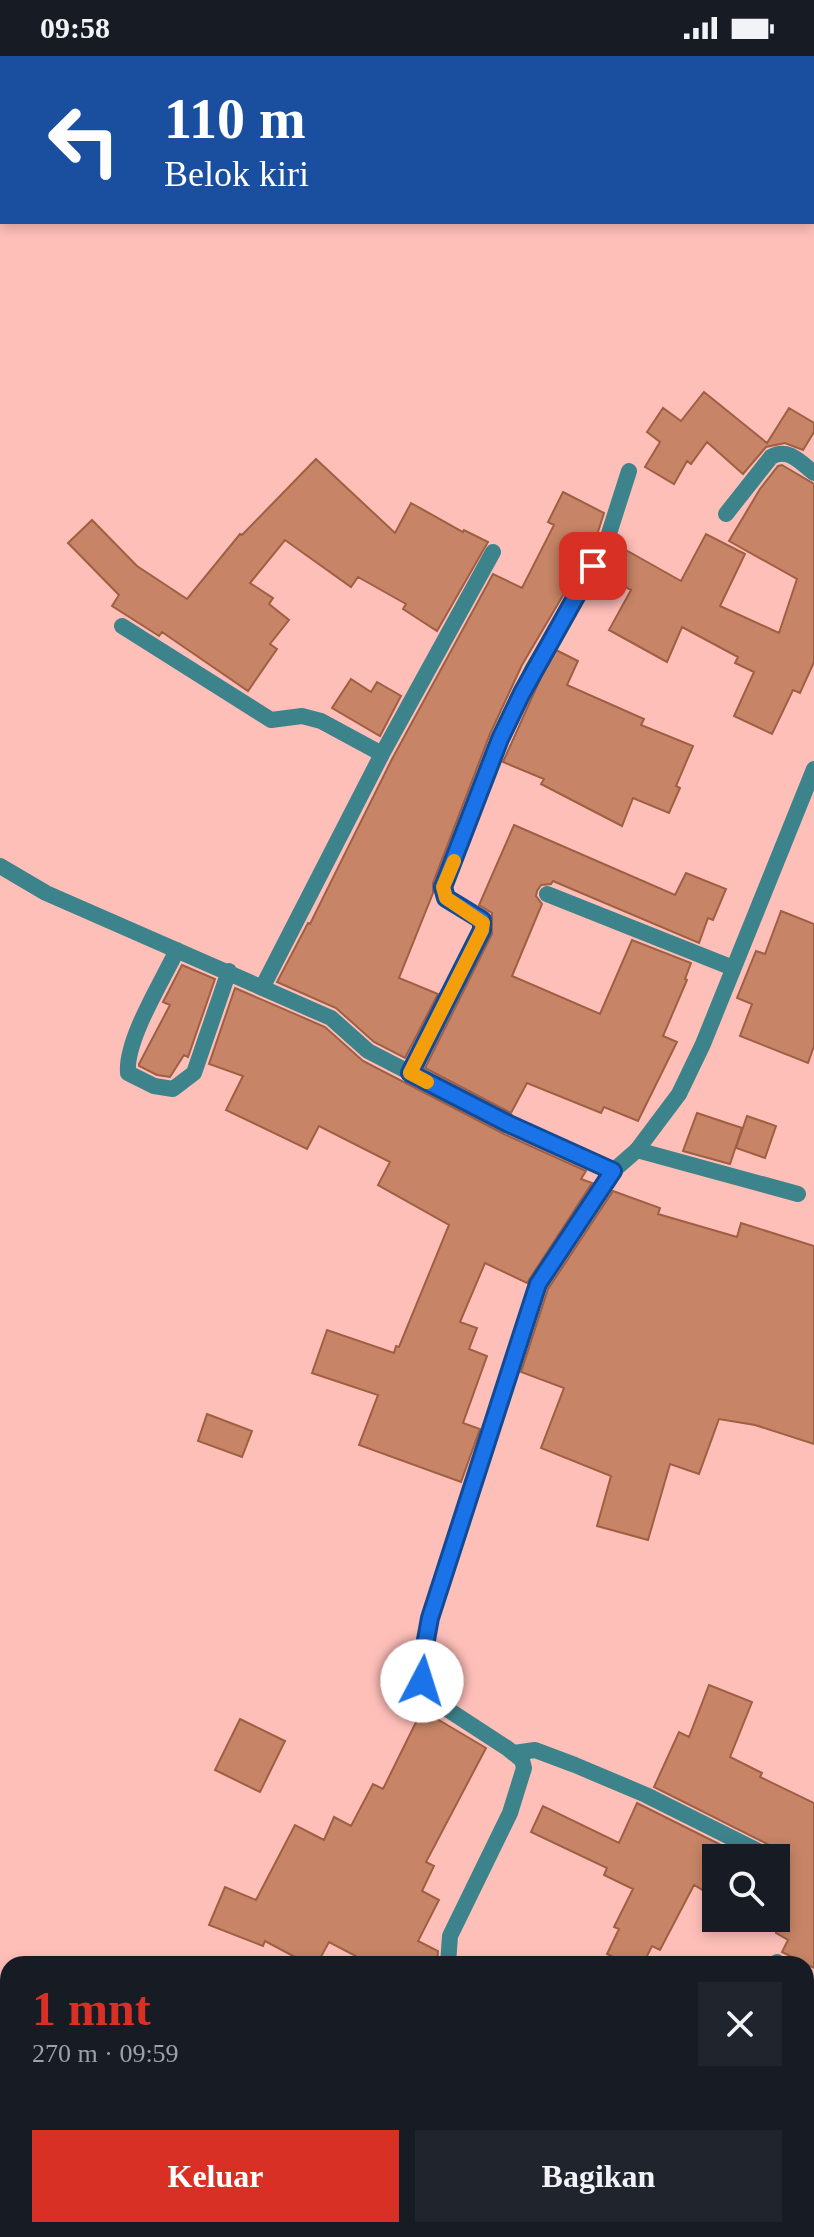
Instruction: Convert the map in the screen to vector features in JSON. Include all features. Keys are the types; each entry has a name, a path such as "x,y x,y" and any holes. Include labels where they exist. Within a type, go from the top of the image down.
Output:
{"street":[{"path":"726,514 771,457 780,452 787,453 814,473"},
{"path":"410,1073 482,930 482,920 446,898 443,887 500,739 532,670 605,546 629,471"},
{"path":"262,988 382,754 493,552"},
{"path":"122,626 271,720 302,716 321,721 382,754"},
{"path":"449,1956 450,1936 510,1813 523,1776 522,1760 514,1753 430,1698 422,1681 421,1667 430,1618 538,1284 613,1171 637,1150 679,1094 703,1044 814,769"},
{"path":"0,866 46,893 331,1018 368,1051 509,1124 613,1171"},
{"path":"547,894 733,968"},
{"path":"177,950 132,1046 128,1064 128,1073 154,1086 173,1089 194,1073 229,971"},
{"path":"637,1150 798,1194"},
{"path":"514,1753 535,1750 575,1765 646,1795 744,1844"}],"building":[{"path":"704,392 767,443 789,408 814,423 814,432 803,450 785,443 766,447 743,474 707,442 691,464 687,461 674,484 645,467 660,442 647,432 663,408 681,421"},
{"path":"316,459 395,533 411,503 488,542 437,631 403,609 406,604 358,577 351,587 285,540 250,583 273,598 269,604 289,620 270,644 277,649 248,691 162,632 159,636 112,606 119,595 68,543 92,520 137,566 187,599 240,534"},
{"path":"782,465 814,484 814,662 800,693 793,690 772,734 734,716 754,672 735,663 738,657 682,627 667,662 609,630 631,590 601,574 617,545 681,581 706,534 745,554 720,606 779,633 797,579 729,541 760,489"},
{"path":"563,492 604,513 595,541 522,665 490,734 433,883 433,893 399,978 438,994 405,1058 374,1042 336,1008 277,982 310,924 392,759 493,574 522,588 554,525 548,522"},
{"path":"556,650 578,661 567,685 644,719 641,725 693,746 676,786 680,788 669,813 633,798 622,826 541,784 544,779 503,762"},
{"path":"351,679 371,692 377,682 401,696 380,736 332,708"},
{"path":"514,825 675,895 686,873 726,889 713,920 708,918 699,943 553,881 541,885 537,891 536,896 542,904 512,976 600,1014 632,940 691,963 663,1036 677,1042 638,1121 604,1107 601,1113 527,1083 511,1113 425,1068 492,934 492,913 479,905"},
{"path":"781,911 814,924 814,1046 808,1063 740,1036 752,1004 737,998 756,951 765,954"},
{"path":"182,965 215,979 188,1057 184,1055 170,1077 157,1075 139,1064 170,1005 163,1002"},
{"path":"235,988 325,1027 363,1061 504,1134 586,1171 581,1179 592,1183 527,1283 485,1263 460,1322 477,1328 469,1349 487,1356 463,1423 480,1429 461,1482 359,1445 378,1395 312,1373 327,1330 394,1353 449,1225 378,1185 390,1162 319,1126 307,1149 226,1110 243,1076 209,1064"},
{"path":"697,1113 742,1128 730,1164 683,1151"},
{"path":"747,1116 776,1126 765,1158 736,1148"},
{"path":"613,1191 660,1208 658,1214 737,1237 741,1223 814,1246 814,1444 755,1425 719,1419 699,1474 670,1464 648,1540 597,1526 611,1476 541,1448 564,1388 521,1372 548,1289"},
{"path":"207,1414 252,1431 242,1457 198,1441"},
{"path":"709,1685 752,1702 730,1757 762,1773 760,1777 814,1803 814,1956 790,1956 782,1952 788,1940 776,1933 790,1932 790,1844 767,1844 654,1787 679,1732 689,1737"},
{"path":"422,1710 486,1748 426,1862 434,1866 422,1891 439,1900 418,1941 438,1951 438,1956 356,1956 329,1942 321,1956 293,1956 265,1941 263,1946 209,1925 225,1887 256,1900 295,1825 324,1840 334,1817 351,1826 373,1784 383,1789"},
{"path":"240,1719 285,1741 260,1792 215,1770"},
{"path":"637,1803 719,1844 702,1844 702,1890 694,1885 660,1950 652,1946 647,1956 607,1954 619,1929 614,1927 633,1889 604,1875 607,1868 531,1832 543,1806 619,1843"}],"slow traffic":[{"path":"427,1082 410,1073 483,923 446,898 443,887 454,861"}],"route":[{"path":"422,1681 421,1667 430,1618 538,1284 613,1171 509,1124 410,1073 482,930 482,920 446,898 443,887 500,739 532,670 593,566"}]}
